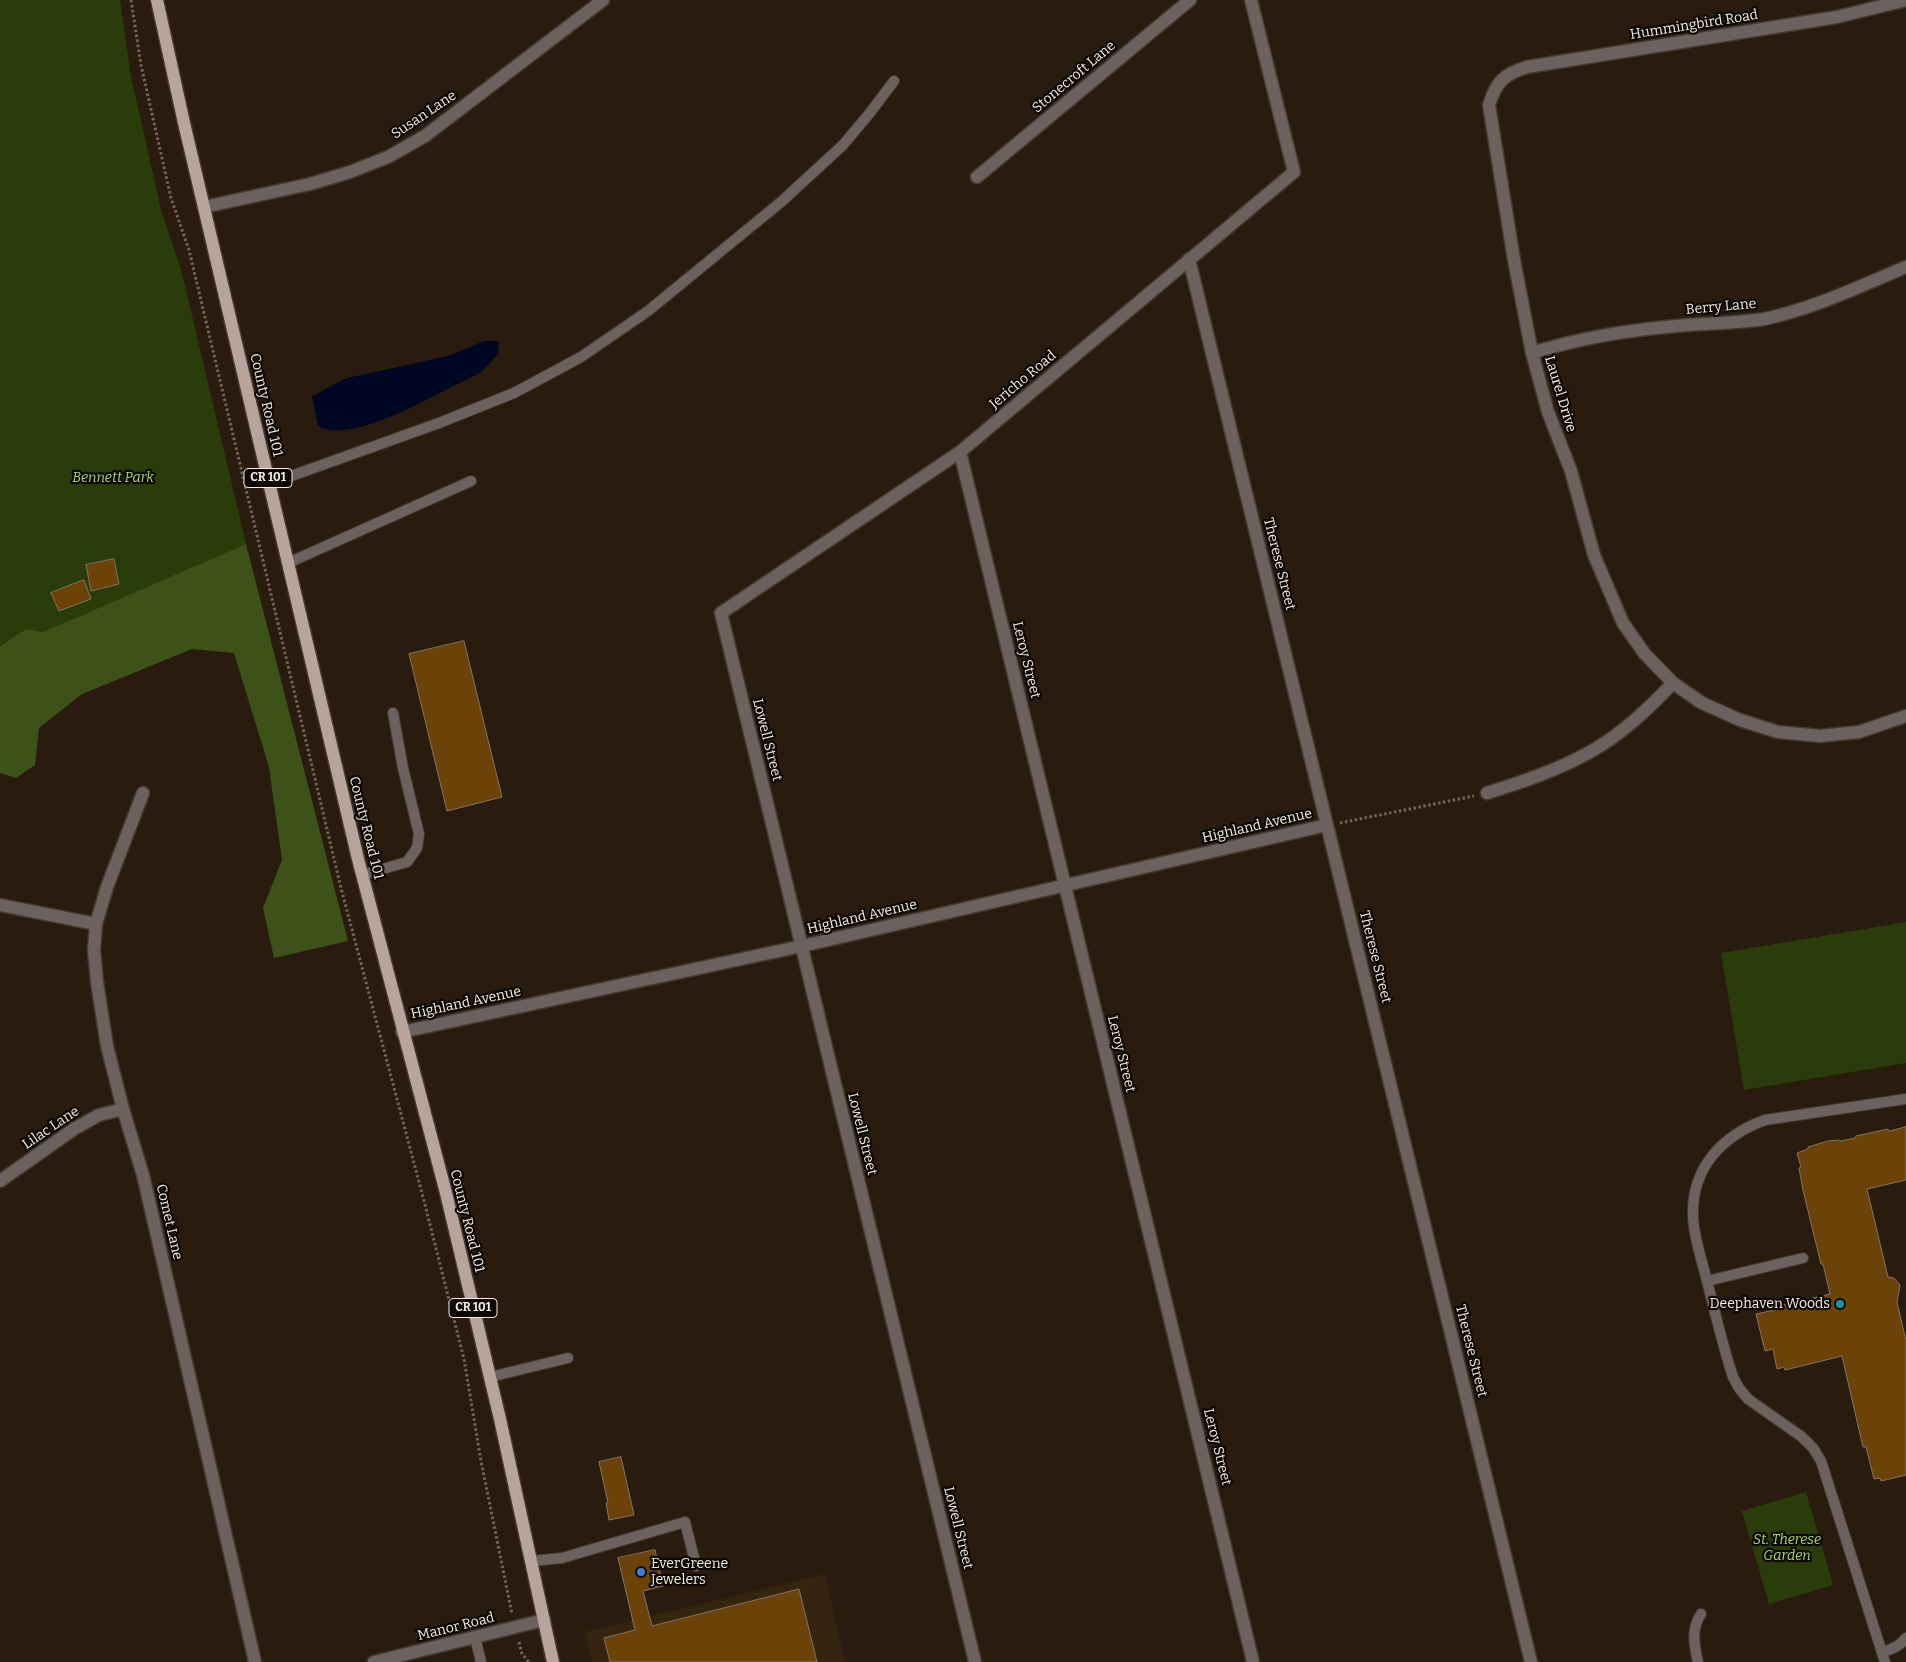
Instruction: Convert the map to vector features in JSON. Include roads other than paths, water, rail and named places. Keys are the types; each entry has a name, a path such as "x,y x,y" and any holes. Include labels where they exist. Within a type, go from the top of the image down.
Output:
{"main road":[{"name":"County Road 101","path":"157,0 362,875 446,1193 490,1377 553,1662"}],"street":[{"name":"Susan Lane","path":"204,206 310,184 350,172 388,157 425,136 603,0"},
{"name":"Stonecroft Lane","path":"977,176 1190,0"},
{"name":"Jericho Road","path":"721,613 960,452 1294,172 1251,0"},
{"name":"Hummingbird Road","path":"1494,90 1502,79 1512,72 1526,67 1837,17 1906,0"},
{"name":"Laurel Drive","path":"1494,90 1489,105 1514,260 1532,353 1548,412 1570,470 1594,554 1623,622 1644,653 1673,683"},
{"name":"Therese Street","path":"1189,259 1531,1662"},
{"name":"Berry Lane","path":"1532,353 1558,345 1623,332 1689,325 1729,324 1798,311 1906,267"},
{"name":"Leroy Street","path":"960,452 1253,1662"},
{"name":"Lowell Street","path":"721,613 975,1662"},
{"path":"1487,793 1518,784 1591,752 1624,729 1653,704 1673,683 1702,703 1740,720 1778,732 1820,736 1859,732 1906,716"},
{"name":"Comet Lane","path":"143,792 107,887 96,924 94,950 97,982 107,1046 145,1184 255,1662"},
{"name":"Highland Avenue","path":"402,1032 802,946 1327,825"},
{"path":"0,905 96,924"},
{"name":"Lilac Lane","path":"0,1181 74,1129 99,1115 123,1109"},
{"name":"Manor Road","path":"374,1662 544,1620"}],"lane":[{"path":"269,484 439,423 514,393 582,357 648,311 781,202 843,145 894,81"},
{"path":"288,563 471,481"},
{"path":"362,875 407,862 417,848 419,834 392,713"},
{"path":"1906,1099 1765,1120 1740,1131 1719,1147 1710,1158 1698,1180 1693,1203 1695,1235 1733,1377 1739,1388 1760,1409 1802,1437 1813,1448 1821,1462 1884,1657 1906,1638"},
{"path":"1707,1281 1803,1258"},
{"path":"490,1377 568,1358"},
{"path":"532,1562 562,1558 685,1522 696,1566"},
{"path":"1698,1662 1693,1632 1695,1622 1701,1614"},
{"path":"475,1638 481,1662"}],"water":[{"path":"484,341 499,341 498,354 482,371 423,402 366,426 348,430 331,430 318,426 312,396 347,378 448,356"}],"place":[{"name":"Deephaven Woods","path":"1840,1304"},
{"name":"EverGreene Jewelers","path":"641,1572"}],"park label":[{"name":"Bennett Park","path":"113,478"},
{"name":"St. Therese Garden","path":"1787,1548"}]}
